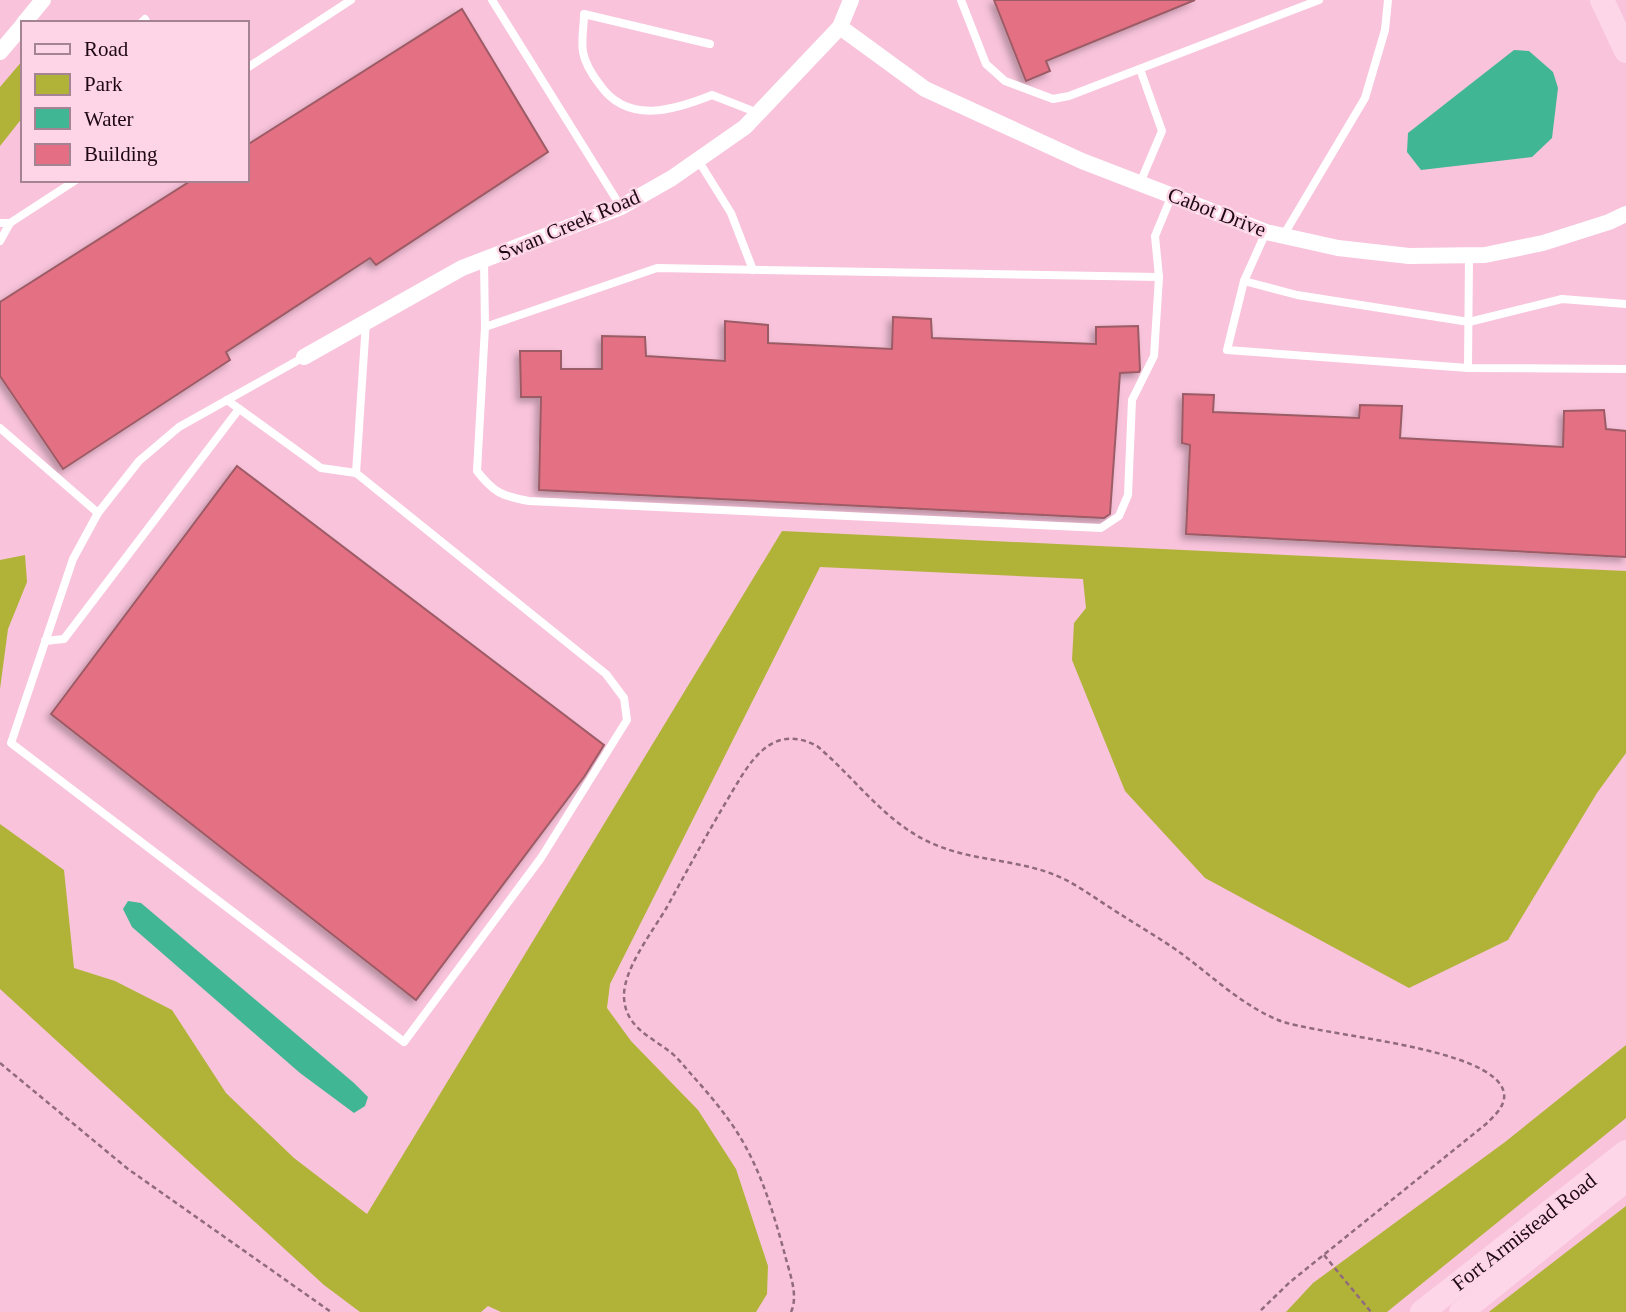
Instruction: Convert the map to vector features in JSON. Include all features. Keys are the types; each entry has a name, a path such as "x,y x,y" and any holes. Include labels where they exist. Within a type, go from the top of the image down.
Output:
{"main road":[{"path":"1602,0 1626,51"},
{"name":"Fort Armistead Road","path":"1422,1312 1626,1152"},
{"name":"Fort Armistead Road","path":"1461,1312 1626,1180"}],"street":[{"path":"26,21 43,0"},
{"path":"840,27 851,0"},
{"name":"Swan Creek Road","path":"304,357 462,268 621,207 698,160 745,127 840,27"},
{"name":"Cabot Drive","path":"840,27 925,89 1082,161 1266,232 1338,248 1409,256 1485,255 1543,243 1626,214"},
{"path":"0,52 21,28"}],"lane":[{"path":"248,67 351,0"},
{"path":"492,0 621,207"},
{"path":"961,0 986,64 1005,81 1052,99 1069,96 1319,0"},
{"path":"1283,236 1365,99 1385,30 1388,0"},
{"path":"710,44 584,14 583,52 593,76 606,94 623,106 650,111 679,108 712,95 758,113"},
{"path":"1140,69 1162,131 1140,183"},
{"path":"698,160 731,213 753,270"},
{"path":"0,241 10,223 73,182"},
{"path":"484,260 485,327 477,471 489,486 503,497 529,501 1101,528 1119,516 1128,495 1132,400 1154,356 1159,276 1155,236 1172,195"},
{"path":"0,223 10,223"},
{"path":"1266,232 1244,281 1227,350 1468,368 1626,369"},
{"path":"1468,368 1469,255"},
{"path":"485,327 657,268 1159,276"},
{"path":"1244,281 1297,295 1469,322 1562,299 1626,304"},
{"path":"356,473 366,321"},
{"path":"227,400 321,468 356,473 606,674 624,698 627,720 541,858 404,1042 11,743 73,559 98,513 139,461 179,427 227,400 304,357"},
{"path":"45,641 64,639 239,408"},
{"path":"0,428 98,513"}],"path":[{"path":"791,1312 794,1305 792,1283 775,1216 749,1153 739,1135 693,1076 672,1053 642,1033 632,1022 624,995 627,978 639,954 705,835 743,774 774,741 789,737 803,738 817,746 891,818 927,841 972,856 1022,864 1065,880 1179,952 1240,999 1280,1021 1413,1046 1486,1073 1497,1081 1504,1092 1503,1103 1486,1124 1324,1255 1259,1312"},
{"path":"0,1063 128,1169 331,1312"},
{"path":"1324,1255 1371,1312"}],"green space":[{"path":"21,62 21,120 0,146 0,87"},
{"path":"782,531 1626,571 1626,753 1597,793 1508,940 1409,988 1205,878 1125,791 1072,660 1074,623 1086,608 1083,579 820,567 610,984 607,1008 631,1041 698,1110 736,1169 768,1266 767,1294 756,1312 501,1312 488,1306 481,1312 360,1312 324,1285 0,989 0,824 64,870 74,968 115,981 172,1010 226,1093 294,1158 367,1214"},
{"path":"25,555 27,582 8,629 0,689 0,560"},
{"path":"1626,1045 1626,1118 1387,1312 1286,1312 1313,1283 1505,1142"},
{"path":"1626,1206 1626,1312 1489,1312 1490,1311"}],"water":[{"path":"1514,50 1529,51 1553,72 1558,88 1552,138 1532,157 1421,170 1407,152 1408,133"},
{"path":"128,901 141,903 354,1083 368,1097 365,1106 354,1113 300,1073 132,927 123,909"}],"building":[{"path":"994,0 1195,0 1046,61 1050,71 1026,81"},
{"path":"462,9 548,152 376,265 370,258 226,352 230,360 63,469 0,376 0,302 189,182 248,182 248,144"},
{"path":"893,317 931,319 932,338 1096,344 1096,327 1138,326 1140,370 1120,373 1110,514 1104,518 539,490 541,397 521,397 520,351 561,351 561,369 602,369 602,336 645,337 646,356 725,361 725,321 768,325 768,343 892,349"},
{"path":"1183,394 1214,395 1213,412 1359,418 1360,405 1402,406 1400,438 1563,447 1564,411 1604,410 1606,429 1626,431 1626,557 1186,534 1190,445 1182,443"},
{"path":"237,466 604,745 584,777 416,1000 51,714"}]}
